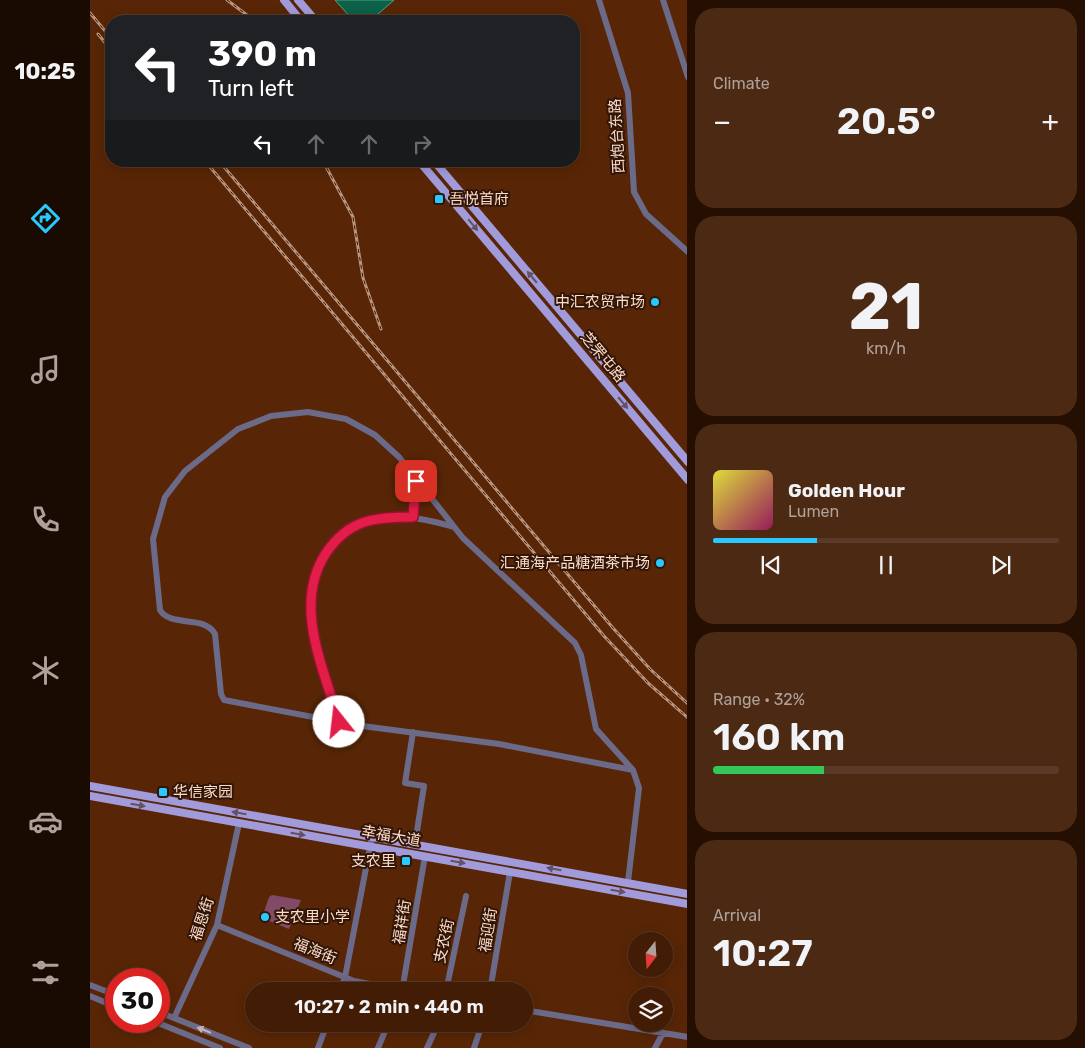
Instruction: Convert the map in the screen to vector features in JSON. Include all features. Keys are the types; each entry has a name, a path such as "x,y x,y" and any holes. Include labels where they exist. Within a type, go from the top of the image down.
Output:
{"main road":[{"path":"284,0 297,15"},
{"path":"298,0 311,15"},
{"name":"芝罘屯路","path":"424,167 687,479"},
{"name":"芝罘屯路","path":"439,167 687,461"},
{"name":"幸福大道","path":"90,786 687,894"},
{"name":"幸福大道","path":"90,796 687,904"}],"street":[{"name":"西炮台东路","path":"599,0 628,93 634,192 646,214 687,251"},
{"path":"663,0 687,77"},
{"path":"628,882 639,788 633,770 596,729 581,655 575,643 454,527 416,481 400,457 380,439 346,419 327,414 289,413 271,416 238,429 199,458 176,482 166,497 157,520 153,539 160,610 166,617 200,623 212,629 215,634 224,700 339,722 498,744 633,770"},
{"path":"413,517 416,481"},
{"path":"339,722 311,619 310,595 316,571 332,546 345,532 360,522 413,517 454,527"},
{"path":"413,732 405,783 424,786 415,844"},
{"name":"福恩街","path":"174,1018 217,925 238,823"},
{"path":"344,982 372,837"},
{"name":"福祥街","path":"405,982 425,856"},
{"name":"福迎街","path":"492,982 510,872"},
{"name":"支农街","path":"448,982 466,896"},
{"name":"福海街","path":"217,925 359,982"},
{"path":"90,985 105,991"},
{"path":"90,996 105,1002"},
{"path":"533,1011 687,1037"},
{"path":"170,1016 249,1048"},
{"path":"170,1028 220,1048"},
{"path":"318,1048 325,1032"},
{"path":"378,1048 385,1032"},
{"path":"427,1048 434,1032"},
{"path":"474,1048 479,1032"},
{"path":"655,1048 663,1033"}],"shaded area":[{"path":"272,895 301,900 289,929 262,918 269,897"}],"building":[{"path":"335,0 394,0 377,15 348,15"}],"railway":[{"path":"227,0 247,15"},
{"path":"90,13 105,31"},
{"path":"98,34 105,43"},
{"path":"210,167 604,636 648,683 687,717"},
{"path":"224,167 613,628 650,669 687,703"},
{"path":"326,167 353,217 363,278 381,329"}],"place":[{"name":"吾悦首府","path":"439,199"},
{"name":"中汇农贸市场","path":"655,302"},
{"name":"汇通海产品糖酒茶市场","path":"660,563"},
{"name":"华信家园","path":"163,792"},
{"name":"支农里","path":"406,861"},
{"name":"支农里小学","path":"265,917"}],"route":[{"path":"339,722 311,619 310,595 316,571 332,546 345,532 360,522 413,517 416,481"}]}
